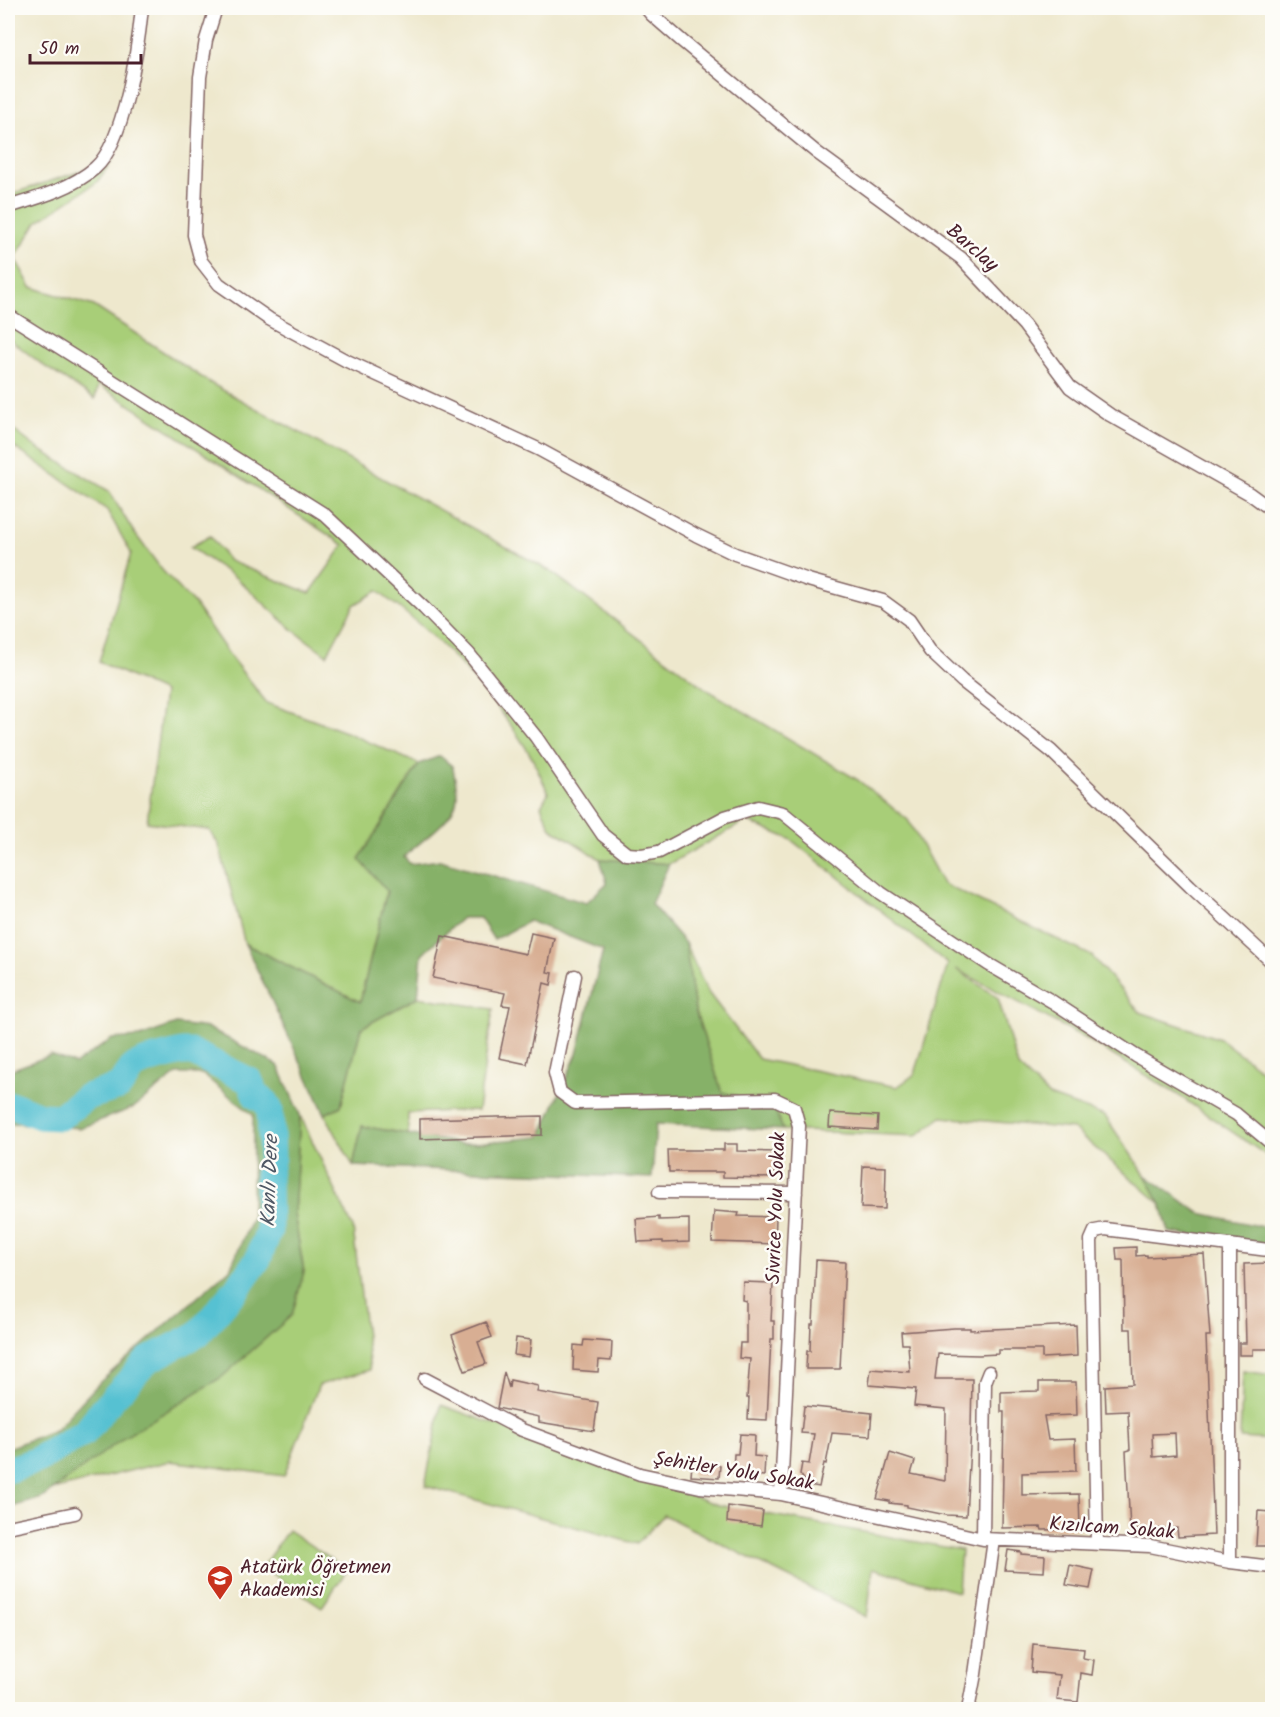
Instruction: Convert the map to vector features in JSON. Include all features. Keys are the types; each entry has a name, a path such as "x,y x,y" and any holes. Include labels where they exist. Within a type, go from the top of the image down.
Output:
{"street":[{"path":"8,207 54,192 79,179 96,168 111,147 135,65 142,8"},
{"path":"216,8 206,40 200,76 194,235 201,261 219,284 269,320 345,360 538,449 725,549 808,580 883,601 909,620 930,651 962,681 1051,752 1272,962"},
{"name":"Barclay","path":"646,8 682,41 816,152 961,258 1024,326 1070,387 1110,415 1250,494 1272,510"},
{"path":"8,315 324,514 424,608 469,654 536,737 603,835 627,854 642,855 659,852 725,817 758,807 783,813 881,893 988,964 1053,1002 1136,1056 1236,1114 1272,1144"},
{"name":"Sivrice Yolu Sokak","path":"575,976 555,1073 560,1092 575,1103 775,1099 794,1108 799,1126 781,1494"},
{"path":"659,1192 796,1193"},
{"path":"1097,1543 1091,1240 1095,1231 1105,1229 1230,1245 1268,1250 1272,1254"},
{"path":"1230,1245 1230,1562"},
{"path":"968,1710 975,1674 989,1540 985,1382 989,1372"},
{"name":"Şehitler Yolu Sokak","path":"424,1379 522,1431 640,1474 700,1487 781,1494 989,1540"},
{"path":"8,1527 75,1513"},
{"name":"Kızılcam Sokak","path":"989,1540 1150,1546 1230,1562 1272,1567"}],"green space":[{"path":"112,161 97,182 37,222 15,258 31,287 94,306 212,384 550,571 706,689 858,780 908,820 943,884 1092,956 1140,1012 1220,1039 1272,1078 1272,1159 1175,1093 1085,1038 956,969 998,998 1018,1067 1049,1096 1105,1116 1145,1175 1161,1204 1073,1129 942,1117 916,1136 783,1130 773,1107 722,1093 695,1010 685,943 707,991 759,1059 897,1087 915,1074 948,964 790,839 746,821 669,864 600,859 551,828 541,806 548,793 531,756 513,728 479,684 399,607 377,591 354,605 327,655 293,630 236,578 190,547 210,536 229,561 310,593 344,545 98,384 95,399 44,366 8,338 8,195"},
{"path":"8,426 37,448 109,491 133,531 162,570 195,605 232,659 267,703 348,733 419,764 380,826 387,890 360,1002 245,944 219,845 209,830 147,822 164,692 99,662 131,553 107,510 8,443"},
{"path":"440,756 453,767 457,792 456,804 445,821 404,857 410,864 440,860 586,903 607,883 600,859 669,864 651,904 685,943 695,1010 722,1092 774,1107 783,1130 656,1124 652,1178 353,1166 362,1126 463,1144 540,1137 577,1054 603,950 529,921 494,940 480,918 462,918 422,954 418,997 361,1028 341,1106 325,1114 245,944 360,1002 387,891 359,859 419,764"},
{"path":"418,997 493,1009 478,1110 408,1113 408,1134 362,1126 353,1166 325,1114 341,1106 361,1028"},
{"path":"176,1024 208,1028 278,1065 300,1115 294,1214 304,1272 292,1315 222,1377 126,1436 42,1498 8,1508 8,1448 55,1430 101,1381 230,1269 252,1218 253,1115 202,1074 177,1074 133,1108 80,1128 8,1124 8,1071 51,1055 75,1064 112,1039 140,1037"},
{"path":"300,1115 353,1228 370,1370 319,1385 284,1476 170,1461 52,1490 126,1436 304,1272 294,1214"},
{"path":"1145,1175 1200,1213 1272,1229 1272,1248 1169,1232 1161,1204"},
{"path":"1243,1371 1272,1375 1272,1440 1240,1438"},
{"path":"441,1405 718,1505 961,1550 958,1592 873,1568 867,1617 664,1515 637,1544 425,1486"},
{"path":"288,1530 347,1570 322,1607 262,1567"}],"building":[{"path":"531,933 554,938 547,972 553,973 551,985 544,983 527,1064 499,1058 510,1006 502,1005 505,993 433,978 442,936 526,954"},
{"path":"830,1113 878,1116 877,1130 829,1127"},
{"path":"542,1116 542,1135 420,1139 420,1119"},
{"path":"724,1144 737,1144 737,1151 776,1152 775,1178 723,1177 723,1172 669,1172 668,1150 724,1150"},
{"path":"863,1166 886,1167 885,1209 861,1208"},
{"path":"714,1211 739,1213 738,1216 776,1217 775,1244 712,1242"},
{"path":"659,1217 659,1220 689,1219 689,1242 638,1242 636,1219"},
{"path":"1136,1247 1136,1256 1147,1255 1147,1257 1204,1254 1210,1336 1206,1336 1214,1535 1178,1537 1177,1528 1130,1530 1126,1451 1130,1450 1128,1411 1106,1412 1105,1386 1133,1384 1131,1329 1124,1329 1123,1260 1117,1260 1116,1248","holes":["1175,1433 1176,1455 1153,1457 1152,1434"]},
{"path":"816,1260 845,1262 840,1369 806,1369 807,1351 810,1351 811,1324 813,1324"},
{"path":"1270,1263 1271,1349 1253,1349 1253,1355 1239,1355 1239,1343 1246,1343 1244,1264"},
{"path":"743,1282 773,1283 771,1321 774,1321 774,1339 771,1339 767,1420 748,1419 750,1359 739,1358 740,1343 746,1343 746,1301 742,1300"},
{"path":"486,1322 492,1337 478,1342 486,1364 465,1371 452,1335"},
{"path":"1076,1325 1077,1356 1042,1358 1042,1350 998,1350 998,1354 979,1355 938,1354 935,1379 972,1379 966,1516 946,1515 877,1499 890,1453 915,1461 911,1474 945,1481 946,1409 914,1406 916,1389 869,1385 871,1369 910,1372 908,1344 902,1344 901,1332 954,1328 970,1328 970,1330"},
{"path":"516,1338 531,1340 529,1357 514,1355"},
{"path":"584,1340 612,1342 611,1361 599,1360 598,1372 573,1370 574,1345 583,1346"},
{"path":"504,1372 509,1388 510,1380 538,1386 537,1392 598,1402 594,1431 539,1422 539,1417 497,1408"},
{"path":"1039,1382 1076,1382 1077,1415 1044,1416 1048,1440 1075,1439 1076,1471 1022,1473 1022,1495 1079,1494 1080,1529 1002,1528 1004,1412 1001,1412 1001,1392 1039,1391"},
{"path":"804,1406 872,1413 870,1436 832,1433 819,1487 808,1485 800,1474 802,1463 809,1464 814,1434 801,1433"},
{"path":"740,1434 755,1435 754,1456 765,1457 764,1476 733,1473 734,1454 738,1454"},
{"path":"692,1464 720,1465 719,1478 691,1476"},
{"path":"728,1506 763,1511 761,1526 727,1522"},
{"path":"1258,1511 1271,1512 1272,1546 1256,1546"},
{"path":"1008,1550 1021,1552 1021,1554 1045,1556 1044,1572 1005,1570"},
{"path":"1070,1565 1094,1570 1090,1589 1066,1585"},
{"path":"1033,1644 1084,1649 1083,1658 1094,1660 1092,1675 1081,1673 1078,1702 1057,1700 1060,1675 1031,1672"}],"waterway":[{"name":"Kanlı Dere","path":"8,1105 40,1116 60,1117 86,1097 119,1087 133,1067 147,1061 182,1052 191,1052 250,1081 256,1096 266,1102 270,1110 272,1157 268,1176 269,1230 258,1259 239,1286 198,1334 148,1360 85,1432 35,1461 8,1470"}],"place":[{"name":"Atatürk Öğretmen Akademisi","path":"220,1601"}]}
